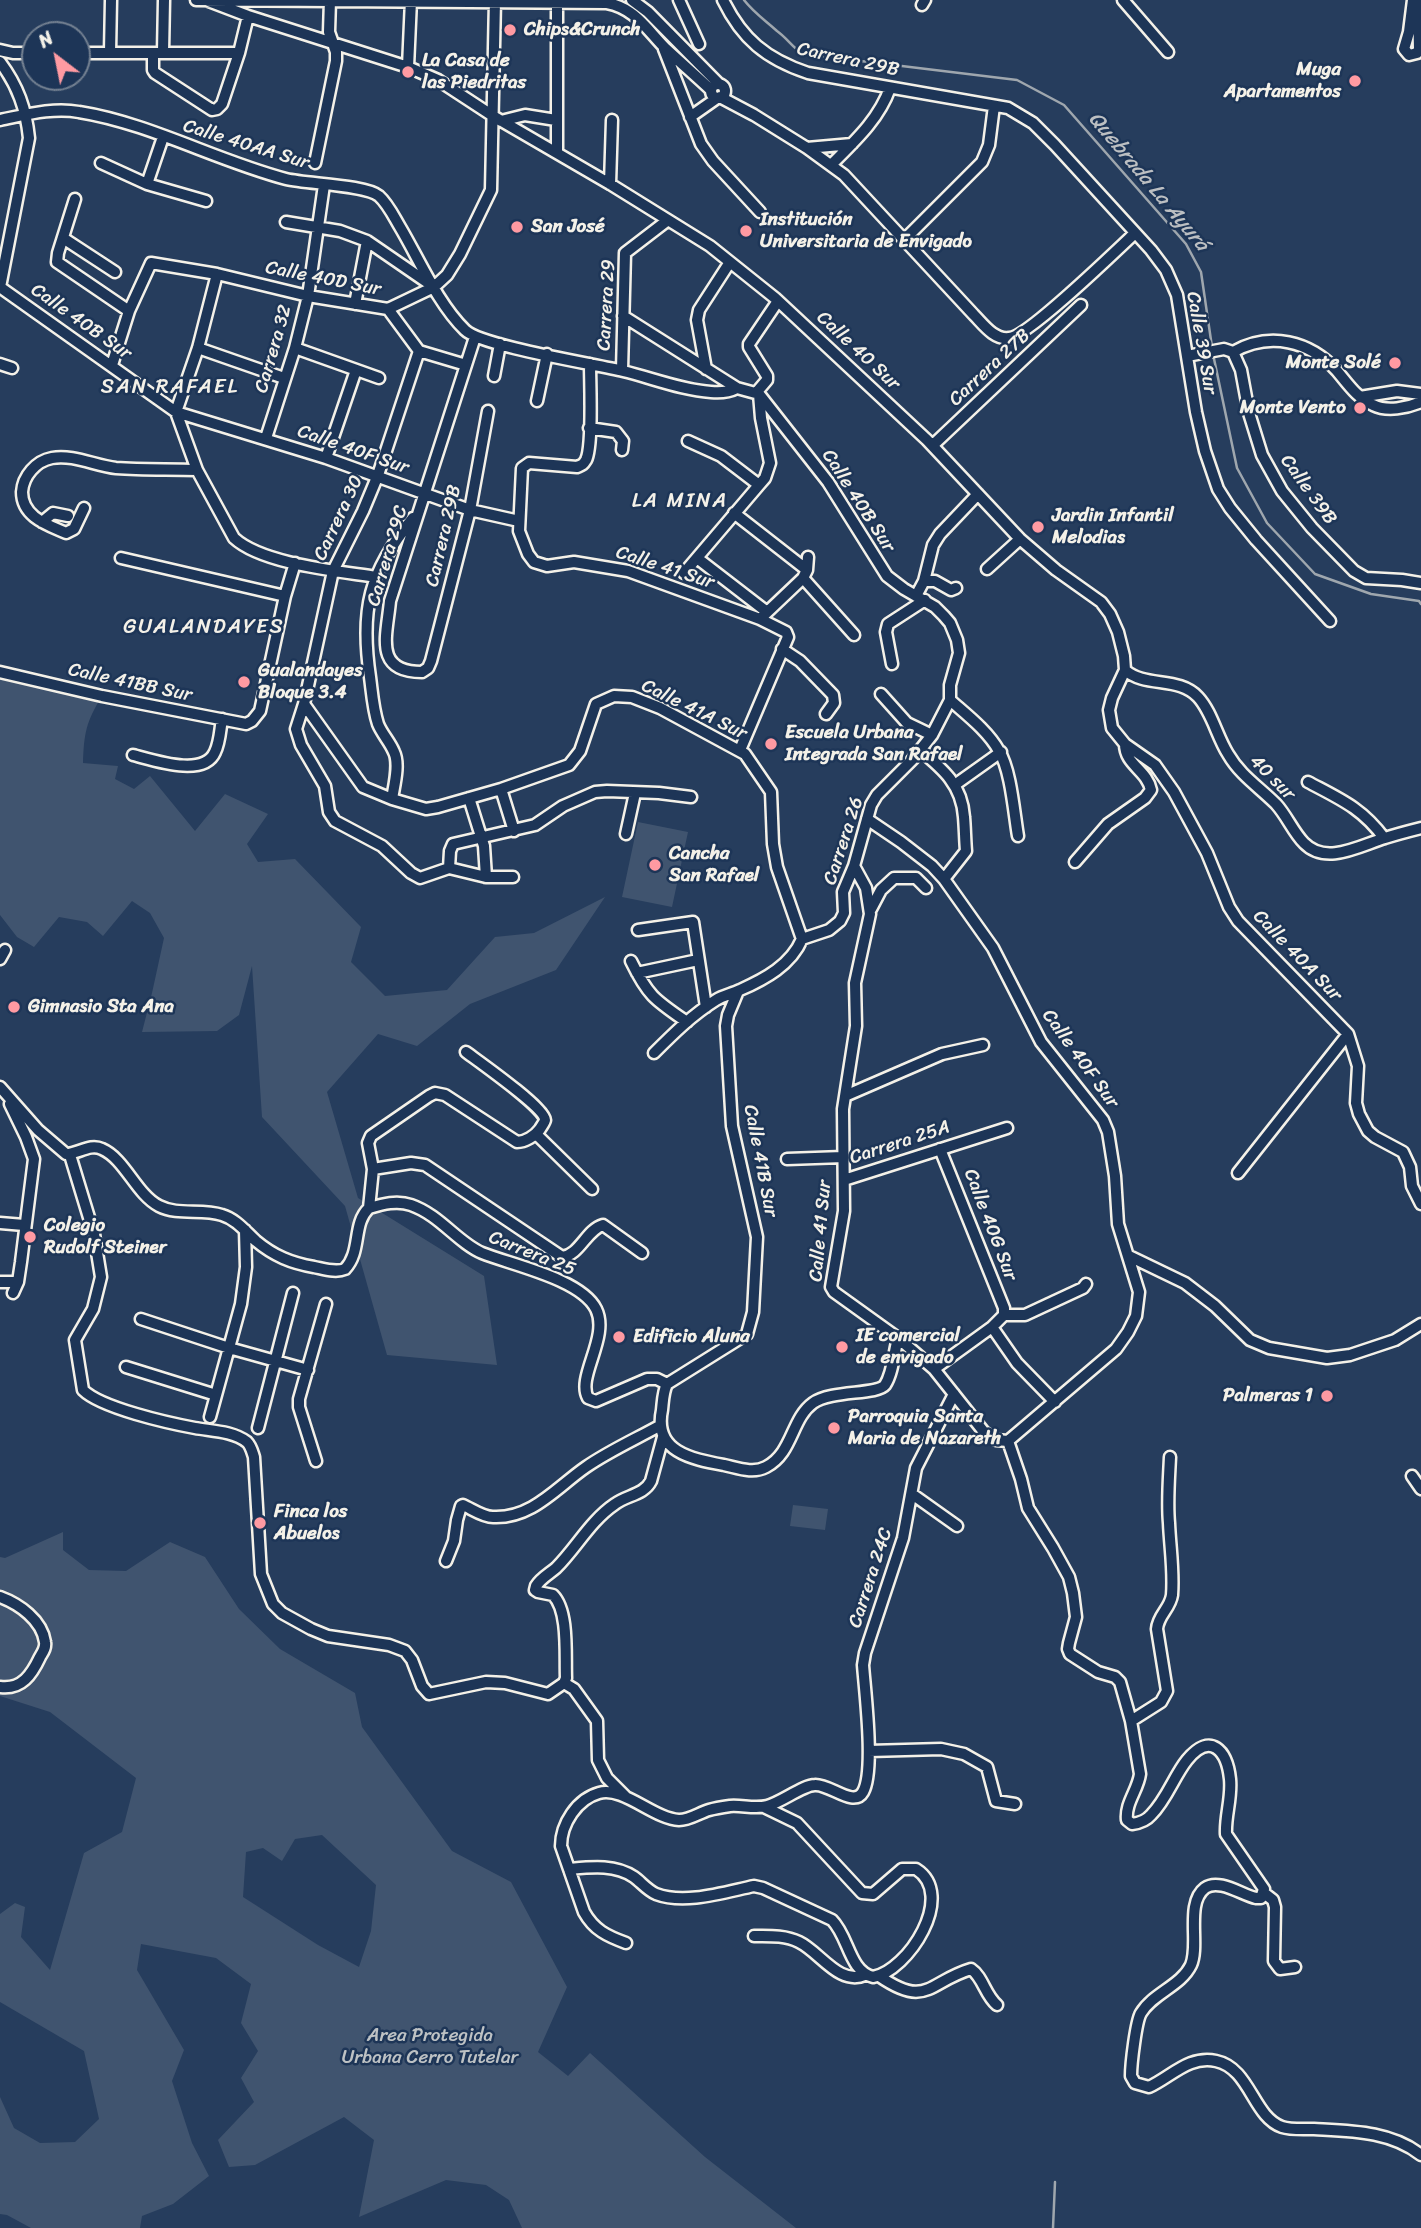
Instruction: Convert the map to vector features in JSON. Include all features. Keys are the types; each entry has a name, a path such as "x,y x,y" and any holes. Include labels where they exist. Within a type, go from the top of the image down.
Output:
{"street":[{"path":"110,52 111,0"},
{"path":"164,0 158,52 153,70 155,74 214,110 222,104 248,16"},
{"path":"196,0 495,1 617,5 633,13 663,46 717,92 832,164 856,186 994,334 1010,338 1017,336 1062,300 1135,233"},
{"path":"632,0 648,12 717,92"},
{"path":"680,0 699,44"},
{"name":"Carrera 29B","path":"723,0 740,30 755,46 789,67 808,73 994,106"},
{"path":"1123,0 1168,52"},
{"path":"1413,0 1417,33 1420,50 1413,55 1406,52 1404,46 1417,33 1418,0"},
{"name":"Calle 40 Sur","path":"206,1 408,67 438,80 497,119 710,246 778,301 933,445 1020,539 1056,570 1101,602 1118,632 1125,670"},
{"path":"315,163 336,61 329,32 330,1"},
{"path":"408,67 411,1"},
{"path":"388,309 434,287 447,275 491,190 497,119 495,1"},
{"path":"556,153 557,2"},
{"path":"663,46 705,151 760,212"},
{"path":"0,50 21,53"},
{"path":"91,52 239,53"},
{"path":"0,62 13,80 26,115 29,138 0,287"},
{"path":"832,164 880,111 890,88"},
{"path":"690,117 717,92"},
{"path":"904,240 982,162 989,145 994,106"},
{"name":"Calle 39 Sur","path":"994,106 1008,108 1032,123 1160,262 1174,289 1180,310 1186,356 1205,451 1219,489 1230,508 1256,540 1330,621"},
{"name":"Calle 40AA Sur","path":"0,120 45,112 76,111 114,119 286,179 324,186 366,189 378,195 395,219 434,287"},
{"path":"497,119 526,115 556,120"},
{"path":"610,184 612,120"},
{"path":"147,184 163,137"},
{"path":"807,148 852,144"},
{"path":"101,163 147,184 206,201"},
{"name":"Carrera 32","path":"266,438 295,348 308,296 324,186"},
{"path":"75,199 57,262 129,311 112,365"},
{"name":"Carrera 29","path":"622,370 625,253 668,220"},
{"path":"286,222 340,231 367,241 434,287 459,324 475,337 712,393 737,388"},
{"path":"63,238 114,272"},
{"path":"355,304 367,241"},
{"path":"706,369 697,320 699,310 730,262"},
{"name":"Calle 40D Sur","path":"129,311 151,263 217,274 308,296 388,309 419,351"},
{"path":"217,274 198,348 176,412 197,470 234,538 253,551 295,563 376,577"},
{"name":"Calle 40B Sur","path":"0,287 176,412"},
{"path":"1062,300 1071,307 1071,315"},
{"path":"684,573 765,478 770,463 758,393 767,376 749,347 778,301"},
{"name":"Carrera 27B","path":"933,445 1081,305"},
{"path":"623,316 737,388 758,393"},
{"name":"Carrera 29C","path":"392,665 387,657 386,645 390,601 475,337"},
{"path":"1186,356 1229,351 1268,340 1286,341 1315,352 1327,360 1360,397 1372,405 1382,408 1405,407 1421,402"},
{"path":"494,376 499,344"},
{"path":"198,348 284,378"},
{"path":"295,348 379,378"},
{"path":"419,351 466,366"},
{"name":"Carrera 30","path":"419,351 378,475 333,571 304,704 296,725 298,738 323,782 329,812 335,821 382,846 420,878 449,868"},
{"name":"Calle 39B","path":"1229,351 1241,370 1249,413 1262,455 1282,491 1312,528 1354,571 1366,578 1421,583"},
{"path":"537,401 547,354"},
{"name":"Carrera 29","path":"519,521 521,472 525,465 550,463 577,467 586,460 590,364"},
{"path":"0,365 12,368"},
{"path":"326,458 356,370"},
{"path":"1360,397 1397,391 1421,394"},
{"name":"Calle 40B Sur","path":"758,393 828,482 887,576 944,616 954,630"},
{"name":"Carrera 29B","path":"392,665 415,672 428,668 470,510 488,411"},
{"name":"Calle 40F Sur","path":"176,412 378,475 470,510 519,521"},
{"path":"589,428 616,432 623,441 622,450"},
{"path":"688,441 721,456 760,485"},
{"path":"84,508 74,529 66,533 42,522 26,507 22,494 29,472 39,463 52,458 114,468 197,470"},
{"path":"892,664 886,632 888,624 921,598 933,545 978,494"},
{"path":"42,522 53,513 68,516"},
{"path":"392,799 396,757 379,726 364,632 376,577 392,546 418,513"},
{"path":"734,513 805,574 854,635"},
{"name":"Calle 41 Sur","path":"519,521 523,542 534,562 547,566 574,562 628,571 764,616 786,632 788,637 782,649"},
{"path":"987,569 1020,539"},
{"path":"697,558 764,616 805,574 808,557"},
{"path":"121,558 285,596 295,563"},
{"path":"924,581 935,581 951,590 956,588"},
{"name":"Calle 41BB Sur","path":"0,672 102,696 246,724 260,711 285,596"},
{"name":"Carrera 26","path":"802,939 829,930 840,921 844,913 843,892 854,866 871,805 932,735 950,700 950,685 959,653 954,630"},
{"path":"740,750 782,649 800,661 833,695 834,703 826,713"},
{"name":"Calle 40A Sur","path":"1125,670 1109,710 1112,728 1125,744 1155,765 1174,792 1212,862 1229,907 1238,921 1348,1034 1357,1066 1356,1104 1359,1114 1368,1131 1403,1152 1421,1204"},
{"name":"40 sur","path":"1125,670 1131,676 1189,689 1199,698 1232,761 1275,804 1311,849 1336,853 1352,850 1421,828"},
{"path":"881,694 907,723 932,735"},
{"name":"Calle 41A Sur","path":"580,751 596,704 614,696 632,697 660,708 745,754 771,792 773,844 777,867 802,939"},
{"path":"950,700 1001,752 1018,836"},
{"path":"304,704 358,781 368,790 426,809 469,799 569,765 580,751 586,762"},
{"path":"133,755 160,762 199,765 212,758 218,745 222,719"},
{"path":"1075,862 1108,824 1145,798 1151,790 1148,782 1126,757 1125,744"},
{"path":"920,750 956,784 962,802 966,851 944,879"},
{"path":"956,784 1001,752"},
{"path":"1308,782 1356,807 1384,838"},
{"path":"501,789 514,831"},
{"path":"513,877 486,877 449,868 451,846 535,825 564,806 595,792 607,790 691,797"},
{"path":"626,834 635,793"},
{"path":"469,799 484,846 486,877"},
{"name":"Calle 40F Sur","path":"867,819 922,858 944,879 993,948 1041,1042 1103,1120 1108,1132 1118,1224 1139,1292 1136,1316 1116,1349 1055,1402"},
{"name":"Calle 41 Sur","path":"854,866 866,888 870,914 855,983 856,1026 843,1109 844,1210 831,1287 845,1301 898,1338 934,1369 984,1432 996,1440 1008,1441"},
{"path":"870,914 876,897 894,878 916,878 926,888"},
{"path":"638,930 693,922 706,1007"},
{"path":"654,1053 687,1021 706,1007 772,973 791,958 802,939"},
{"path":"637,973 698,960"},
{"path":"631,961 652,997 687,1021"},
{"name":"Calle 41B Sur","path":"667,1384 749,1330 758,1254 755,1221 732,1126 726,1026 738,991"},
{"path":"1238,1173 1348,1034"},
{"path":"845,1096 942,1054 983,1045"},
{"path":"2,1091 61,1151 70,1155 88,1148 102,1149 113,1157 136,1185 159,1206 184,1212 223,1215 286,1261 341,1271 349,1265 354,1255 359,1225 364,1212 369,1208 373,1169 368,1143 371,1136 435,1093 445,1095 517,1142 536,1134 545,1119 539,1109 466,1052"},
{"path":"2,1091 26,1137 34,1159 18,1282 13,1293"},
{"name":"Carrera 25A","path":"844,1180 1007,1128"},
{"path":"536,1134 592,1189"},
{"name":"Calle 40G Sur","path":"940,1149 1004,1308 1004,1315"},
{"path":"70,1155 94,1234 101,1277 93,1309 75,1340 83,1390 111,1405 162,1420 232,1435 250,1446 254,1457 261,1574 277,1609 328,1636 389,1645 405,1651 412,1660 422,1686 429,1694 486,1682 505,1683 548,1694 564,1683 564,1622 561,1605 553,1595 535,1590 536,1586 556,1568 605,1511 649,1485 663,1437 661,1425 664,1389 667,1384"},
{"name":"Carrera 25A","path":"787,1159 843,1157"},
{"path":"373,1169 411,1163 425,1165 562,1257 570,1255 594,1229 603,1225 642,1254"},
{"name":"Carrera 25","path":"369,1208 408,1203 420,1208 479,1252 564,1283 589,1300 598,1315 599,1330 586,1385 585,1393 588,1398 596,1401 647,1380 654,1379 667,1384"},
{"path":"0,1223 24,1225"},
{"path":"210,1417 236,1326 244,1285 245,1230"},
{"path":"1129,1256 1185,1283 1215,1306 1250,1340 1269,1348 1327,1358 1350,1355 1395,1340 1421,1324"},
{"path":"0,1282 18,1282"},
{"path":"934,1369 992,1327 1004,1315 1025,1315 1083,1288 1086,1284"},
{"path":"258,1428 293,1293"},
{"path":"316,1461 299,1407 299,1399 326,1304"},
{"path":"141,1319 308,1370"},
{"path":"992,1327 1017,1363 1055,1402 1008,1441 1021,1479 1027,1508 1054,1548 1069,1577 1076,1617 1068,1649 1070,1654 1120,1682 1131,1721 1140,1774 1126,1813 1127,1820 1132,1824 1140,1823 1151,1815 1190,1757 1206,1745 1221,1750 1230,1778 1231,1797 1226,1834 1262,1884 1264,1893 1273,1900 1276,1966 1280,1969 1295,1967"},
{"path":"663,1437 673,1449 686,1455 759,1470 778,1459 807,1408 815,1402 831,1395 881,1389 888,1378 898,1338"},
{"path":"126,1367 216,1395"},
{"name":"Carrera 24C","path":"797,1793 802,1788 817,1785 835,1790 849,1798 862,1793 869,1751 863,1665 865,1653 903,1538 916,1468 954,1394"},
{"path":"446,1561 454,1541 461,1506 494,1517 536,1505 586,1467 661,1425"},
{"path":"1131,1721 1161,1702 1167,1691 1157,1629 1158,1619 1172,1595 1168,1520 1170,1457"},
{"path":"1412,1476 1421,1489"},
{"path":"912,1494 957,1526"},
{"path":"0,1597 33,1618 46,1646 29,1678 15,1686 0,1687"},
{"path":"564,1683 574,1689 597,1721 597,1754 601,1767 613,1784 632,1801"},
{"path":"869,1751 941,1749 964,1754 987,1767 996,1801 1015,1804"},
{"path":"626,1943 608,1936 589,1921 561,1846 565,1823 573,1812 600,1792 613,1793 676,1820 732,1806 764,1807 797,1822 862,1893 873,1894 902,1869 916,1869 928,1879 933,1899 932,1911 914,1946 879,1976"},
{"path":"764,1807 797,1793"},
{"path":"797,1793 792,1806 797,1822"},
{"path":"569,1869 594,1867 621,1870 653,1893 670,1897 686,1898 754,1886 763,1888 832,1920 839,1927 855,1964 865,1975"},
{"path":"1264,1893 1261,1898 1256,1898 1216,1884 1201,1892 1193,1933 1194,1956 1190,1966 1140,2013 1131,2076 1135,2083 1149,2087 1185,2064 1199,2060 1216,2060 1230,2066 1266,2115 1284,2128 1341,2130 1394,2138 1421,2155"},
{"path":"754,1936 782,1936 799,1942 846,1978 879,1976 897,1989 916,1992 936,1987 971,1969 976,1972 986,1992 997,2005"}],"green space":[{"path":"0,668 102,696 87,728 83,763 118,766 115,779 134,789 150,776 195,831 225,794 268,814 247,844 258,862 295,859 361,927 351,962 385,996 447,990 495,937 534,933 605,897 556,970 470,1004 417,1046 378,1034 327,1092 358,1198 484,1276 497,1365 387,1355 345,1206 262,1117 252,966 239,1015 217,1031 142,1032 164,938 150,913 132,901 103,936 87,922 59,917 34,947 17,937 0,915"},
{"name":"Cancha San Rafael","path":"638,822 688,832 672,907 622,897"},
{"path":"793,1505 828,1509 825,1530 790,1526"},
{"name":"Area Protegida Urbana Cerro Tutelar","path":"63,1532 63,1550 89,1570 126,1571 170,1542 205,1557 239,1609 280,1649 355,1693 362,1727 452,1851 511,1882 567,1987 538,2052 568,2076 590,2053 705,2157 796,2228 522,2228 509,2200 486,2185 446,2180 359,2217 374,2140 344,2117 255,2165 229,2167 218,2140 254,2102 241,2078 258,2051 241,2023 251,1984 216,1958 141,1944 137,1970 184,2050 172,2081 192,2143 209,2176 173,2204 142,2216 140,2228 31,2228 0,2214 0,2097 14,2128 40,2143 75,2142 99,2119 84,2051 0,2002 0,1914 15,1903 25,1907 21,1937 50,1970 84,1853 122,1832 136,1778 50,1712 0,1696 0,1557 5,1558","holes":["322,1835 376,1885 371,1931 359,1967 318,1945 243,1897 246,1852 263,1848 282,1861 295,1839"]}],"waterway":[{"name":"Quebrada La Ayurá","path":"744,0 803,54 1017,80 1064,105 1186,244 1201,272 1212,347"},
{"name":"Quebrada La Ayurá","path":"1213,354 1237,468 1267,523 1315,574 1371,594 1419,601 1421,604"},
{"path":"1053,2228 1055,2182"}],"place":[{"name":"Chips&Crunch","path":"510,30"},
{"name":"La Casa de las Piedritas","path":"408,72"},
{"name":"Muga Apartamentos","path":"1355,81"},
{"name":"San José","path":"517,227"},
{"name":"Institución Universitaria de Envigado","path":"746,231"},
{"name":"Monte Solé","path":"1395,363"},
{"name":"Monte Vento","path":"1360,408"},
{"name":"Jardin Infantil Melodias","path":"1038,527"},
{"name":"Gualandayes Bloque 3.4","path":"244,682"},
{"name":"Escuela Urbana Integrada San Rafael","path":"771,744"},
{"name":"Cancha San Rafael","path":"655,865"},
{"name":"Gimnasio Sta Ana","path":"14,1007"},
{"name":"Colegio Rudolf Steiner","path":"30,1237"},
{"name":"Edificio Aluna","path":"619,1337"},
{"name":"IE comercial de envigado","path":"842,1347"},
{"name":"Palmeras 1","path":"1327,1396"},
{"name":"Parroquia Santa Maria de Nazareth","path":"834,1428"},
{"name":"Finca los Abuelos","path":"260,1523"}],"district":[{"name":"SAN RAFAEL","path":"170,388"},
{"name":"LA MINA","path":"680,502"},
{"name":"GUALANDAYES","path":"204,628"}]}
